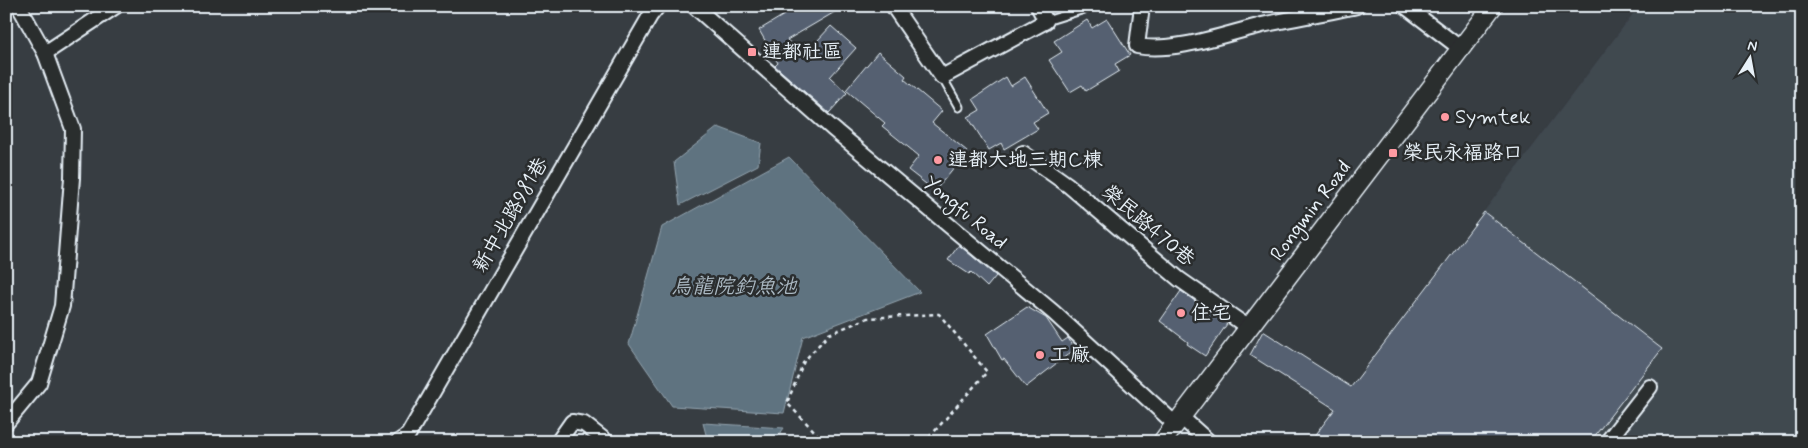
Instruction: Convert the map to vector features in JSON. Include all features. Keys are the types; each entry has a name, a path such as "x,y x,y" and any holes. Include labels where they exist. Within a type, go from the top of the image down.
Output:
{"street":[{"path":"6,423 38,383 62,306 72,178 73,129 45,53 19,6"},
{"path":"45,53 116,6"},
{"name":"新中北路981巷","path":"398,442 408,435 558,173 650,16 658,6"},
{"name":"Yongfu Road","path":"694,6 832,128 1053,312 1174,423 1181,417 1209,442"},
{"path":"893,6 942,77 1046,21 1038,6"},
{"path":"1142,6 1137,46 1149,48 1180,45 1357,6"},
{"path":"1405,6 1460,48"},
{"name":"Rongmin Road","path":"1162,442 1493,6"},
{"name":"榮民路470巷","path":"1023,153 1068,185 1179,279 1249,328"},
{"path":"1607,442 1650,387"},
{"path":"558,442 572,422 584,424 607,442"}],"lane":[{"path":"1046,21 1094,6"},
{"path":"942,77 959,107"}],"path":[{"path":"825,442 787,403 804,362 829,334 868,318 938,314 987,372 925,442"}],"shaded area":[{"path":"1639,6 1802,6 1802,442 1310,442"}],"water":[{"path":"718,127 761,143 758,165 680,205 674,162"},
{"name":"烏龍院釣魚池","path":"789,157 920,292 803,337 784,413 672,406 629,344 662,227"},
{"path":"703,423 784,428 774,442 708,442"}],"building":[{"path":"799,6 845,6 787,40 804,55 831,26 856,48 830,77 847,93 829,113 775,66 778,63 759,30"},
{"path":"1107,19 1130,55 1115,64 1119,71 1086,91 1082,85 1070,92 1049,60 1062,52 1054,41 1087,20 1092,28"},
{"path":"878,52 906,76 904,79 942,111 932,123 967,151 935,191 908,170 919,156 882,126 885,123 846,90"},
{"path":"1006,77 1011,86 1025,77 1048,113 1033,122 1038,129 1004,149 1001,143 989,150 968,117 980,110 973,99"},
{"path":"1484,212 1662,349 1590,442 1310,442 1335,409 1250,355 1263,331 1351,387"},
{"path":"959,245 996,276 987,287 971,272 969,274 948,260"},
{"path":"1181,291 1227,324 1205,356 1187,344 1188,342 1160,321"},
{"path":"1027,307 1046,318 1062,342 1068,338 1075,349 1026,387 1004,359 1002,360 987,334"}],"place":[{"name":"連都社區","path":"752,52"},
{"name":"Symtek","path":"1445,117"},
{"name":"榮民永褔路口","path":"1393,153"},
{"name":"連都大地三期C棟","path":"938,160"},
{"name":"住宅","path":"1181,313"},
{"name":"工廠","path":"1040,355"}]}
